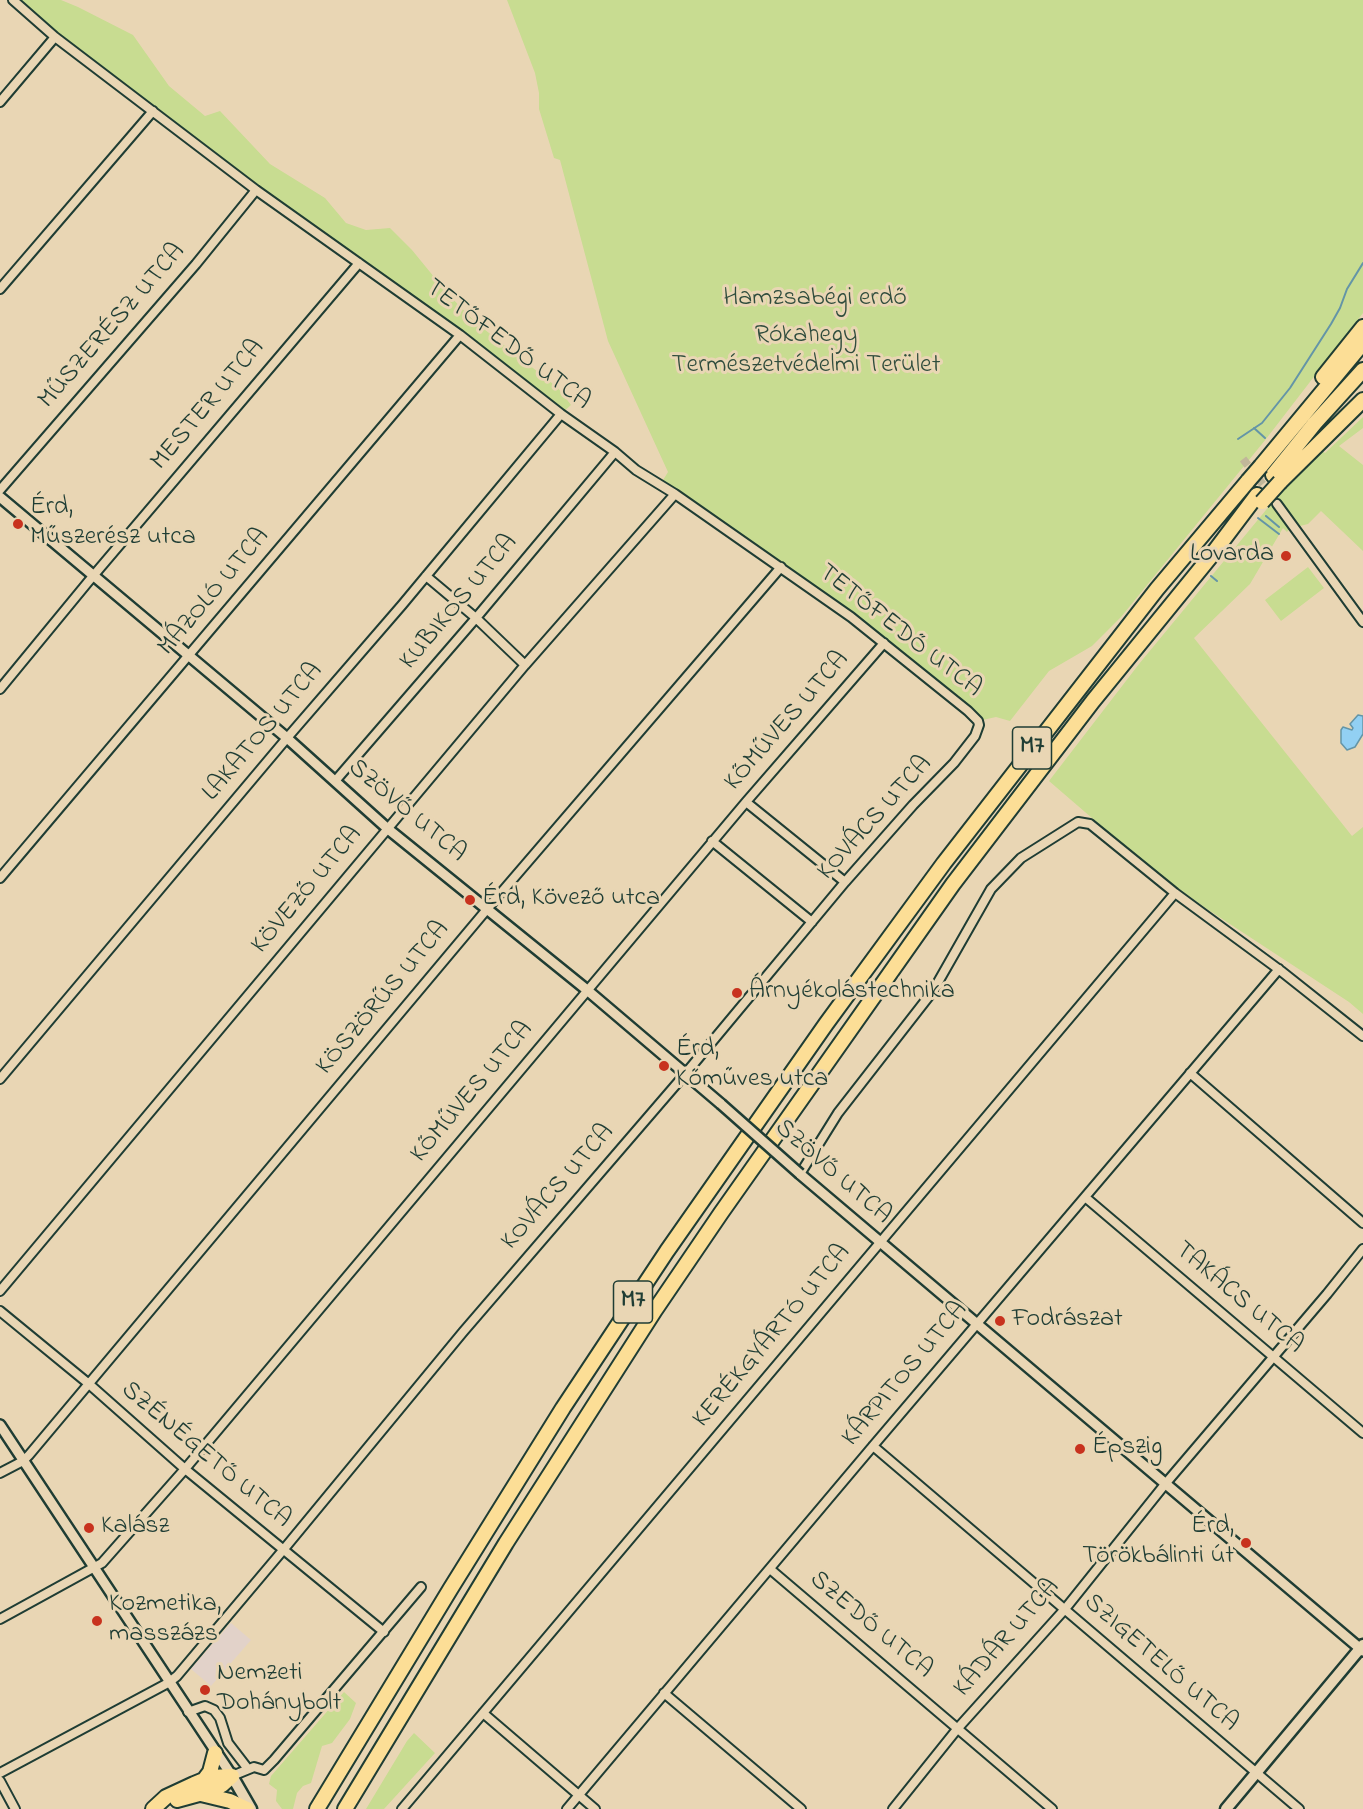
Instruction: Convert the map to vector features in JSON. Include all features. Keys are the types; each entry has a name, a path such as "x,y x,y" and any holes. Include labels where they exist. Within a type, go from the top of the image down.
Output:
{"highway":[{"path":"1272,453 1291,416 1363,327"},
{"name":"M7","path":"317,1809 550,1428 672,1243 826,1024 944,862 1157,589 1363,344"},
{"name":"M7","path":"345,1809 531,1504 655,1310 953,884 1093,701 1210,556 1277,478 1315,423 1363,370"},
{"path":"1277,478 1363,400"},
{"path":"204,1780 210,1772 215,1753"},
{"path":"153,1809 166,1797 204,1780 216,1776 232,1776"},
{"path":"164,1809 183,1798 217,1788 232,1776"},
{"path":"199,1793 230,1800 249,1809"}],"main road":[{"path":"1226,1809 1362,1648"},
{"path":"232,1776 249,1809"}],"street":[{"name":"TETŐFEDŐ UTCA","path":"13,0 56,37 256,190 460,335 636,470 781,567 884,643 978,721"},
{"path":"0,102 56,37"},
{"path":"0,290 153,111"},
{"name":"MŰSZERÉSZ UTCA","path":"0,490 196,264 256,190"},
{"name":"MESTER UTCA","path":"0,689 359,263"},
{"name":"MÁZOLÓ UTCA","path":"0,878 460,335"},
{"name":"LAKATOS UTCA","path":"0,1079 561,414"},
{"name":"KUBIKOS UTCA","path":"336,780 615,452"},
{"name":"KÖVEZŐ UTCA","path":"0,1292 525,665 675,494"},
{"name":"SZÖVŐ UTCA","path":"0,497 287,738 388,829 488,908 686,1072 800,1174 1362,1648"},
{"path":"1277,504 1363,622"},
{"name":"KÖSZÖRŰS UTCA","path":"23,1461 488,908 781,567"},
{"path":"426,576 476,618 525,665"},
{"name":"KŐMŰVES UTCA","path":"0,1619 102,1563 185,1469 712,841 884,643"},
{"name":"KOVÁCS UTCA","path":"0,1773 168,1683 177,1676 464,1332 845,882 913,805 954,764 975,736 978,721"},
{"path":"746,802 845,882"},
{"path":"800,1174 838,1113 933,991 991,889 1021,858 1074,823 1090,824 1175,893 1279,969 1363,1036"},
{"path":"712,841 812,922"},
{"name":"KERÉKGYÁRTÓ UTCA","path":"402,1809 1175,893"},
{"name":"KÁRPITOS UTCA","path":"567,1809 1279,969"},
{"path":"1190,1073 1363,1223"},
{"name":"TAKÁCS UTCA","path":"1086,1197 1363,1433"},
{"name":"KÁDÁR UTCA","path":"893,1809 958,1728 1065,1608 1166,1483 1363,1249"},
{"name":"SZÉNÉGETŐ UTCA","path":"0,1311 185,1469 384,1632"},
{"path":"0,1425 168,1683 232,1776 254,1767 264,1770 421,1587"},
{"name":"SZIGETELŐ UTCA","path":"873,1446 1299,1809"},
{"path":"0,1473 23,1461"},
{"name":"SZEDŐ UTCA","path":"770,1569 1052,1809"},
{"path":"664,1693 801,1809"},
{"path":"188,1712 205,1706 214,1710 220,1718 228,1743 248,1769"},
{"path":"483,1713 596,1809"},
{"path":"0,1781 15,1809"}],"shaded area":[{"path":"231,1623 251,1640 211,1686 191,1669"}],"green space":[{"path":"13,0 61,0 133,35 169,86 205,116 220,111 270,164 325,198 346,223 366,230 390,228 474,321 558,388 571,405 561,414 460,335 256,190"},
{"name":"Rókahegy Természetvédelmi Terület","path":"507,0 1363,0 1363,313 1266,439 1121,617 1092,646 1049,671 1010,721 996,717 978,721 884,643 660,485 668,472 608,341 560,160 554,158 539,109 535,73"},
{"path":"1363,417 1363,428 1339,446 1363,465 1363,551 1321,511 1308,524 1300,526 1281,501 1274,510 1290,528 1287,532 1283,528 1250,584 1194,638 1352,836 1363,827 1363,1014 1349,1002 1207,909 1150,868 1049,781 1139,664 1280,493 1322,451 1325,453"},
{"path":"1308,567 1324,588 1281,621 1265,600"},
{"path":"344,1692 356,1703 350,1719 332,1743 322,1746 311,1783 303,1786 297,1793 293,1809 282,1809 276,1801 277,1790 269,1784 271,1776"},
{"path":"414,1733 435,1753 384,1809 366,1809 407,1741"}],"water":[{"path":"1358,715 1363,716 1363,734 1355,747 1347,750 1341,743 1341,730 1343,727 1352,730 1350,724"}],"waterway":[{"path":"1238,439 1262,423 1290,388 1331,324 1347,289 1363,263"},
{"path":"1254,428 1265,438"},
{"path":"1266,516 1279,527"},
{"path":"1258,518 1279,534"},
{"path":"1211,576 1217,581"}],"tunnel":[{"path":"1243,459 1271,495"}],"place":[{"name":"Érd, Műszerész utca","path":"18,524"},
{"name":"Lovarda","path":"1286,556"},
{"name":"Érd, Kövező utca","path":"470,900"},
{"name":"Árnyékolástechnika","path":"737,993"},
{"name":"Érd, Kőműves utca","path":"664,1066"},
{"name":"Fodrászat","path":"1000,1321"},
{"name":"Épszig","path":"1080,1449"},
{"name":"Kalász","path":"89,1528"},
{"name":"Érd, Törökbálinti út","path":"1246,1543"},
{"name":"Kozmetika, masszázs","path":"97,1621"},
{"name":"Nemzeti Dohánybolt","path":"205,1690"}],"park label":[{"name":"Hamzsabégi erdő","path":"815,300"}]}
